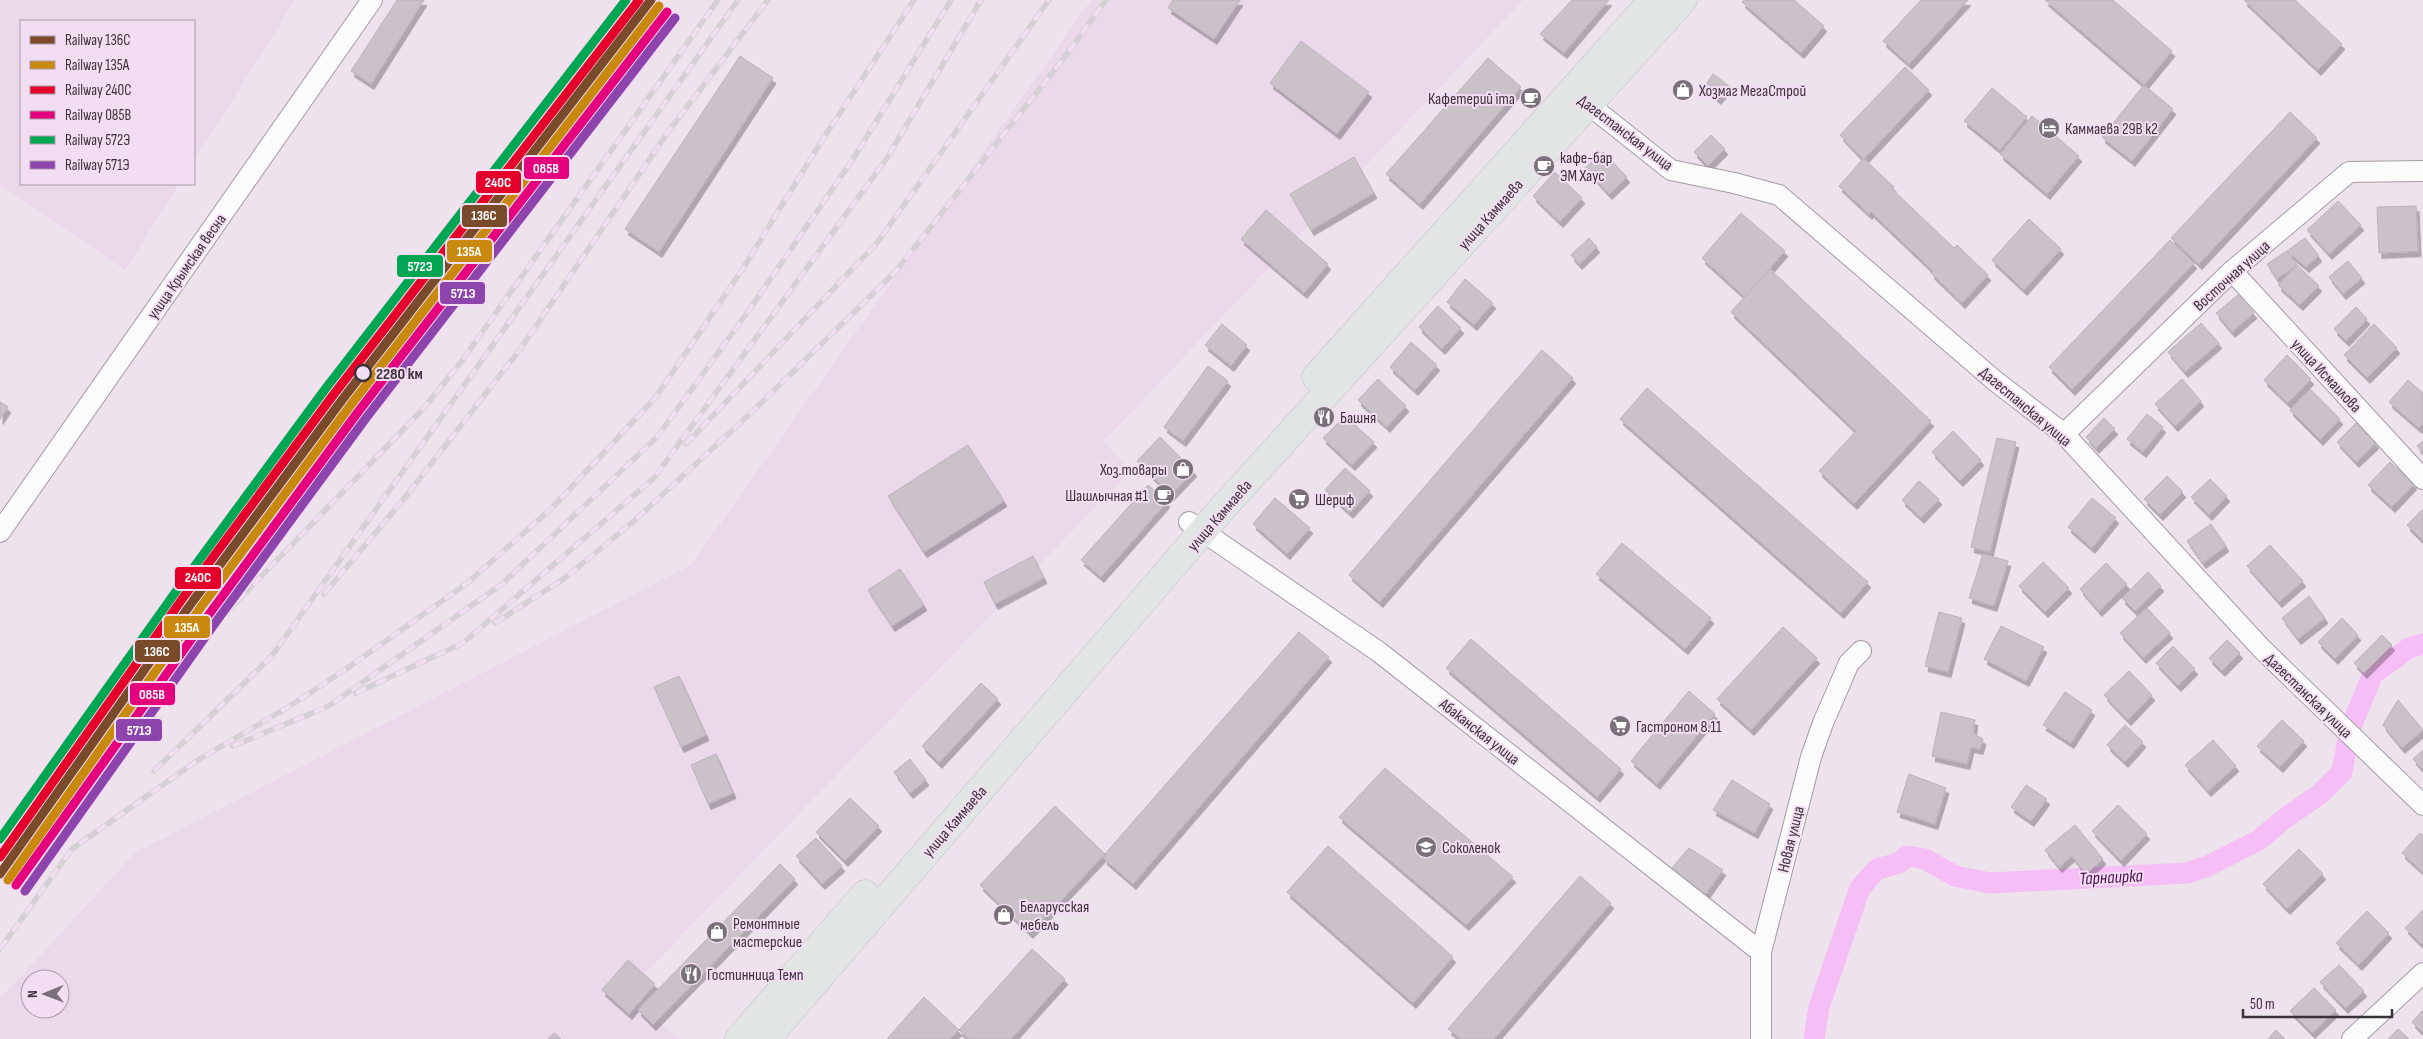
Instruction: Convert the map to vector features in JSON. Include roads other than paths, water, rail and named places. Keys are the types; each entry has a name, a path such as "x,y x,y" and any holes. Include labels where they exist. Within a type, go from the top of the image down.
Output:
{"main road":[{"name":"улица Каммаева","path":"1580,98 1653,0"},
{"name":"улица Каммаева","path":"739,1039 1580,98 1683,0"},
{"name":"улица Каммаева","path":"766,1039 1196,527"}],"street":[{"name":"улица Крымская весна","path":"0,532 372,0"},
{"name":"Дагестанская улица","path":"1580,98 1671,170 1734,183 1779,195 1994,380 2064,434 2261,648 2423,805"},
{"name":"Восточная улица","path":"2064,434 2232,271 2349,172 2423,170"},
{"name":"улица Исмаилова","path":"2232,271 2423,479"},
{"name":"Абаканская улица","path":"1196,527 1379,652 1761,952"},
{"name":"Новая улица","path":"1761,1039 1761,952 1811,757 1823,722 1849,662 1861,651"},
{"path":"2352,1039 2423,973"}],"waterway":[{"name":"Тарнаирка","path":"1814,1039 1819,1007 1860,888 1877,869 1899,863 1907,856 1925,859 1955,876 1990,883 2187,873 2208,866 2259,840 2284,819 2320,794 2342,772 2350,729 2373,674 2409,648 2423,644"}],"railway":[{"path":"57,822 222,617 423,409 461,362 718,0"},
{"path":"154,771 271,657 738,0"},
{"path":"324,594 403,500 521,348 668,132 768,0"},
{"path":"0,949 72,849 198,760 290,706 349,667 466,584 552,508 655,398 742,270 821,142 914,0"},
{"path":"233,746 329,706 502,584 657,437 747,313 853,159 951,0"},
{"path":"356,693 463,643 654,478 887,158 981,0"},
{"path":"686,444 877,243 1049,0"},
{"path":"495,623 565,578 634,521 753,411 896,271 1067,54 1106,0"}],"rail line":[{"name":"572Э","path":"0,839 177,590 326,388 626,0"},
{"name":"240С","path":"0,857 185,595 334,394 639,0"},
{"name":"136С","path":"0,874 193,601 342,400 651,0"},
{"name":"135А","path":"8,880 201,607 350,406 659,6"},
{"name":"085В","path":"16,885 210,613 358,412 667,12"},
{"name":"571Э","path":"25,891 218,619 366,418 675,18"}],"place":[{"name":"Хозмаг МегаСтрой","path":"1683,90"},
{"name":"Кафетерий ima","path":"1531,98"},
{"name":"Каммаева 29В к2","path":"2049,128"},
{"name":"кафе-бар ЭМ Хаус","path":"1544,166"},
{"name":"2280 км","path":"363,373"},
{"name":"Башня","path":"1324,417"},
{"name":"Хоз.товары","path":"1183,469"},
{"name":"Шашлычная #1","path":"1164,495"},
{"name":"Шериф","path":"1299,499"},
{"name":"Гастроном 8.11","path":"1620,726"},
{"name":"Соколенок","path":"1426,847"},
{"name":"Беларусская мебель","path":"1004,915"},
{"name":"Ремонтные мастерские","path":"717,932"},
{"name":"Гостинница Темп","path":"691,974"}]}
